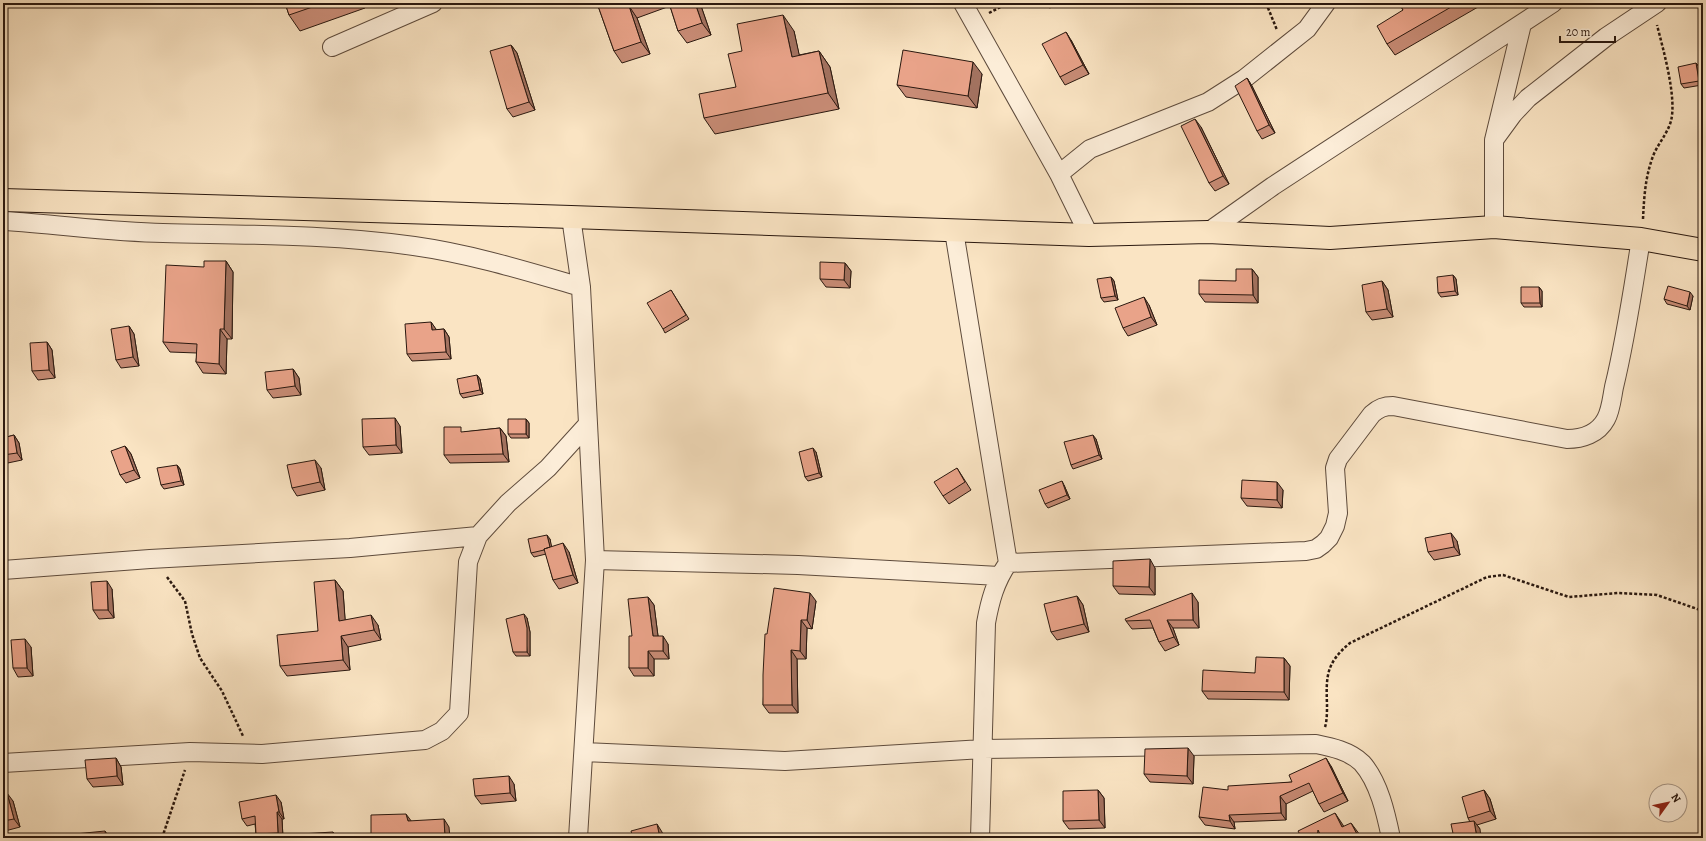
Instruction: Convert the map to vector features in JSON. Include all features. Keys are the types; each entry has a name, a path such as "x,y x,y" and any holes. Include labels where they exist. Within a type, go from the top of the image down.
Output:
{"main road":[{"path":"3,200 571,217 1089,235 1208,232 1330,238 1494,227 1641,239 1703,250"}],"street":[{"path":"332,47 433,3"},
{"path":"963,3 1059,174 1089,235"},
{"path":"1059,174 1078,157 1101,144 1208,102 1244,79 1307,29 1326,3"},
{"path":"1208,232 1273,186 1553,3"},
{"path":"1494,140 1513,114 1528,98 1606,38 1654,5"},
{"path":"1494,227 1494,140 1522,24"},
{"path":"571,217 581,287 595,560 578,838"},
{"path":"3,221 161,233 286,234 415,246 490,261 581,287"},
{"path":"954,231 1003,570 991,598 986,623 980,838"},
{"path":"595,560 1003,570 1298,551 1316,548 1329,538 1335,526 1338,513 1335,468 1338,459 1372,414 1386,406 1393,406 1567,439 1578,439 1589,435 1599,428 1606,418 1621,361 1641,239"},
{"path":"3,762 190,752 262,754 425,740 451,723 459,713 468,562 478,536 508,503 548,468 588,424"},
{"path":"3,570 150,559 350,548 478,536"},
{"path":"584,752 785,761 983,749 1316,744 1341,750 1361,762 1375,784 1391,838"}],"path":[{"path":"1029,3 1050,7 1061,3"},
{"path":"1266,3 1278,32 1274,56"},
{"path":"1641,239 1646,185 1652,158 1671,122 1673,108 1654,5"},
{"path":"150,559 172,582 185,601 192,634 200,658 222,691 241,733 251,745 262,754"},
{"path":"1316,744 1326,725 1326,681 1331,664 1338,653 1350,643 1487,577 1503,575 1569,597 1618,592 1657,595 1703,611"},
{"path":"162,838 190,752"}],"building":[{"path":"285,3 324,3 289,15"},
{"path":"597,3 637,3 629,6 641,42 614,51"},
{"path":"669,3 695,3 702,23 678,31"},
{"path":"1399,3 1458,3 1387,44 1377,26 1403,10"},
{"path":"783,15 792,57 819,51 828,93 704,118 699,94 736,87 728,54 742,51 737,24"},
{"path":"1066,32 1083,65 1060,77 1042,44"},
{"path":"511,45 529,102 507,109 490,51"},
{"path":"903,50 973,62 968,96 897,85"},
{"path":"1696,63 1699,81 1681,84 1678,67"},
{"path":"1247,78 1269,125 1257,131 1235,86"},
{"path":"1195,119 1223,176 1209,183 1181,126"},
{"path":"204,261 226,261 224,329 220,329 219,364 196,362 197,344 163,342 166,265 204,267"},
{"path":"820,262 845,263 844,280 820,279"},
{"path":"1236,269 1252,269 1253,295 1199,294 1199,280 1236,281"},
{"path":"1453,275 1455,291 1438,293 1437,277"},
{"path":"1111,277 1115,296 1101,298 1097,279"},
{"path":"1382,281 1387,309 1366,312 1362,285"},
{"path":"1668,286 1690,292 1687,306 1664,299"},
{"path":"1521,287 1539,287 1540,303 1521,303"},
{"path":"671,290 686,315 663,329 647,303"},
{"path":"1144,297 1151,317 1123,328 1115,308"},
{"path":"431,322 432,330 444,329 446,352 407,354 405,324"},
{"path":"129,326 133,357 116,360 111,329"},
{"path":"47,342 49,370 32,371 30,343"},
{"path":"293,369 295,386 267,390 265,372"},
{"path":"477,375 480,390 460,394 457,379"},
{"path":"395,418 396,445 363,447 362,419"},
{"path":"508,419 526,419 526,434 508,434"},
{"path":"444,427 461,427 461,432 500,428 503,454 444,455"},
{"path":"14,435 17,453 3,455 3,438"},
{"path":"1093,435 1099,455 1071,465 1064,442"},
{"path":"125,446 134,470 120,475 111,451"},
{"path":"813,448 819,473 805,477 799,452"},
{"path":"315,460 320,482 292,488 287,465"},
{"path":"177,465 181,481 161,485 157,468"},
{"path":"957,468 965,482 943,496 934,482"},
{"path":"1242,480 1277,482 1277,500 1241,498"},
{"path":"1062,481 1067,495 1045,504 1039,490"},
{"path":"1451,533 1454,547 1428,552 1425,538"},
{"path":"547,535 550,547 531,553 528,539"},
{"path":"563,543 573,575 553,580 544,549"},
{"path":"1150,559 1149,587 1113,586 1113,561"},
{"path":"335,580 339,621 371,615 374,630 341,636 343,660 280,666 277,635 318,631 314,582"},
{"path":"107,581 108,610 93,610 91,582"},
{"path":"774,588 810,593 807,620 801,620 800,651 791,650 792,705 763,705 765,634 767,634"},
{"path":"1192,593 1193,620 1167,620 1174,637 1159,642 1150,620 1126,621 1125,619"},
{"path":"1077,596 1084,624 1051,632 1044,604"},
{"path":"648,597 653,636 663,636 663,651 648,651 648,668 629,668 629,636 632,636 628,599"},
{"path":"524,614 527,628 527,652 513,652 506,619"},
{"path":"25,639 27,668 13,668 11,640"},
{"path":"1256,657 1284,658 1284,692 1202,691 1203,670 1255,673"},
{"path":"1188,748 1187,776 1144,774 1145,749"},
{"path":"116,758 117,776 87,779 85,760"},
{"path":"1326,758 1343,793 1319,804 1309,783 1280,796 1281,813 1229,815 1230,821 1199,817 1203,787 1228,790 1228,786 1292,782 1289,775"},
{"path":"509,776 510,793 475,796 473,779"},
{"path":"1098,790 1099,820 1063,821 1063,791"},
{"path":"1484,790 1490,811 1468,818 1462,797"},
{"path":"7,793 14,819 3,821 3,794"},
{"path":"276,795 279,812 277,812 278,833 256,834 255,816 242,819 239,802"},
{"path":"1335,813 1342,827 1351,823 1359,838 1322,838 1318,830 1317,838 1302,838 1298,831"},
{"path":"406,814 408,821 444,819 445,838 371,838 371,815"},
{"path":"1474,821 1477,838 1454,838 1451,824"},
{"path":"657,824 660,838 633,838 631,831"},
{"path":"105,831 106,838 56,838 55,836"},
{"path":"333,832 333,838 285,838 285,835"}]}
